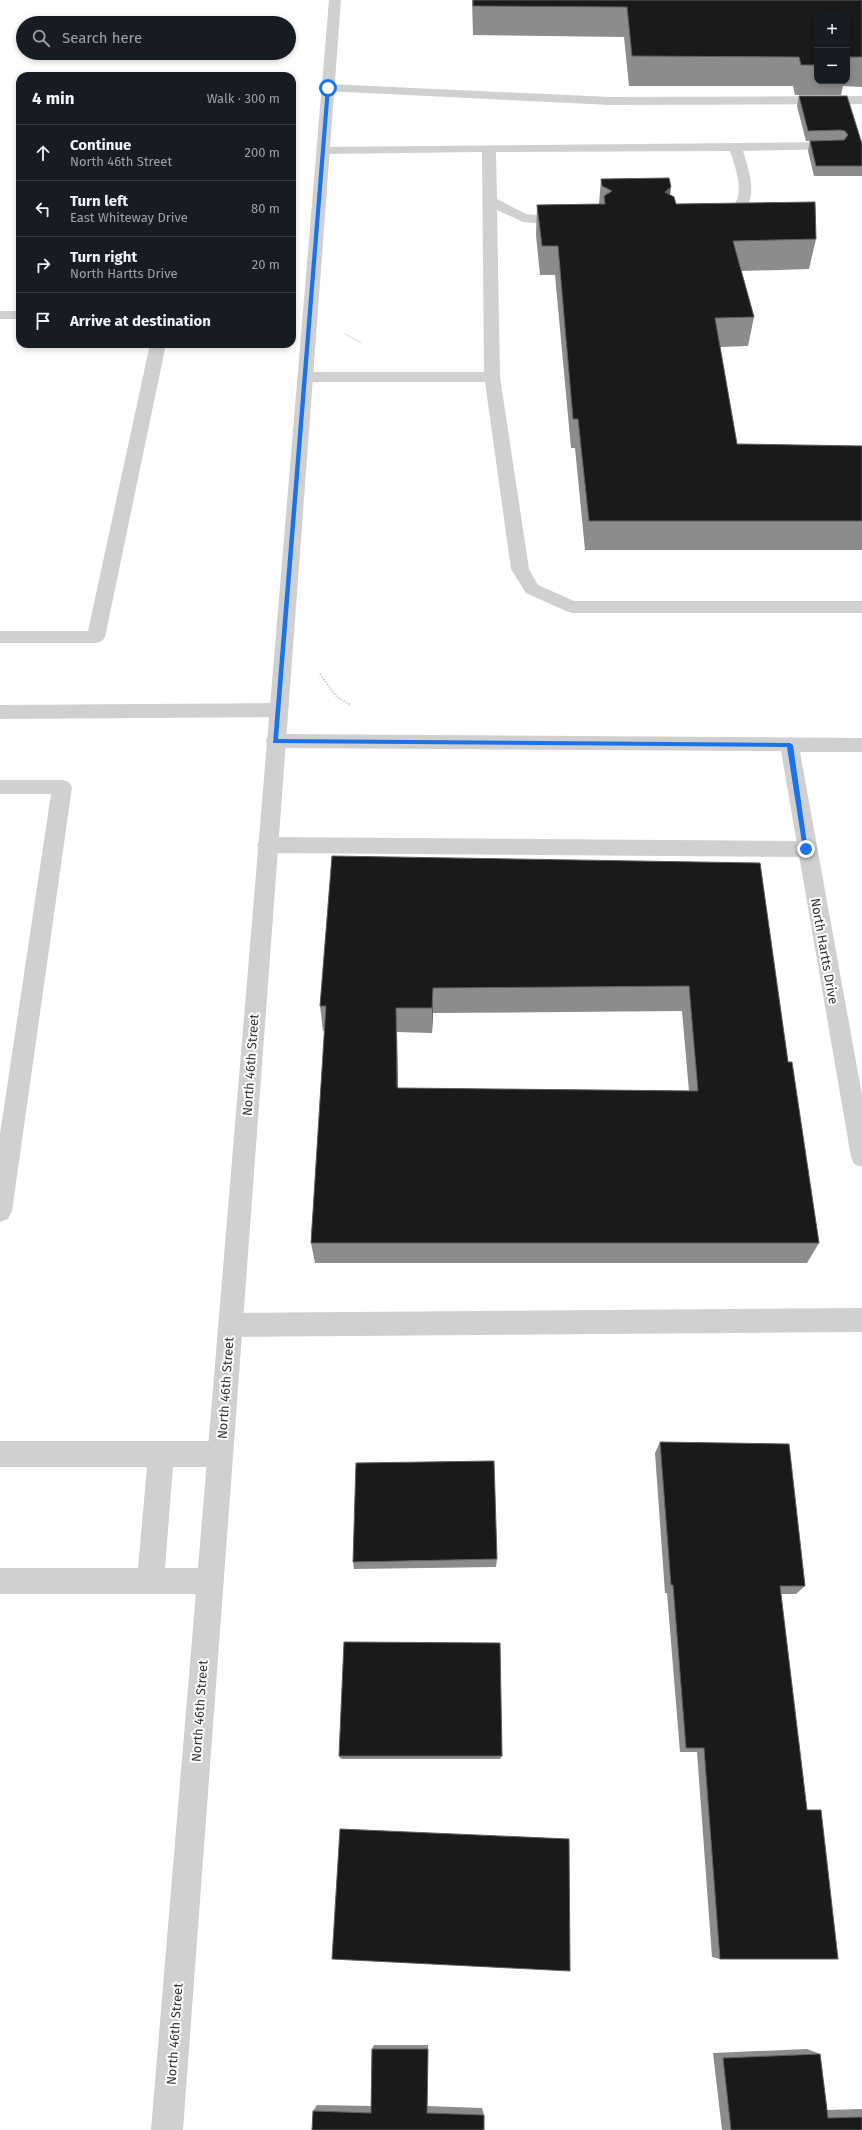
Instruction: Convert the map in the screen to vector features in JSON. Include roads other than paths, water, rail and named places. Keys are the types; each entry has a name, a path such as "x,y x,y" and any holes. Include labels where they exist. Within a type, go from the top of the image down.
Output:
{"street":[{"name":"North 46th Street","path":"166,2130 275,741 335,0"},
{"path":"328,88 610,101 862,100"},
{"path":"323,150 837,146"},
{"path":"705,220 717,219 736,212 745,197 745,176 735,147"},
{"path":"489,148 492,377 520,569 532,589 572,607 862,607"},
{"path":"490,200 523,218 577,221"},
{"path":"0,315 16,315"},
{"path":"0,637 96,637 157,348"},
{"path":"305,377 492,377"},
{"path":"0,712 278,710"},
{"path":"275,741 862,745"},
{"name":"North Hartts Drive","path":"790,745 806,849 862,1157"},
{"path":"0,788 62,787 0,1211"},
{"path":"267,845 806,849"},
{"path":"230,1325 862,1320"},
{"path":"0,1454 219,1454"},
{"path":"150,1581 161,1454"},
{"path":"0,1581 210,1581"}]}
